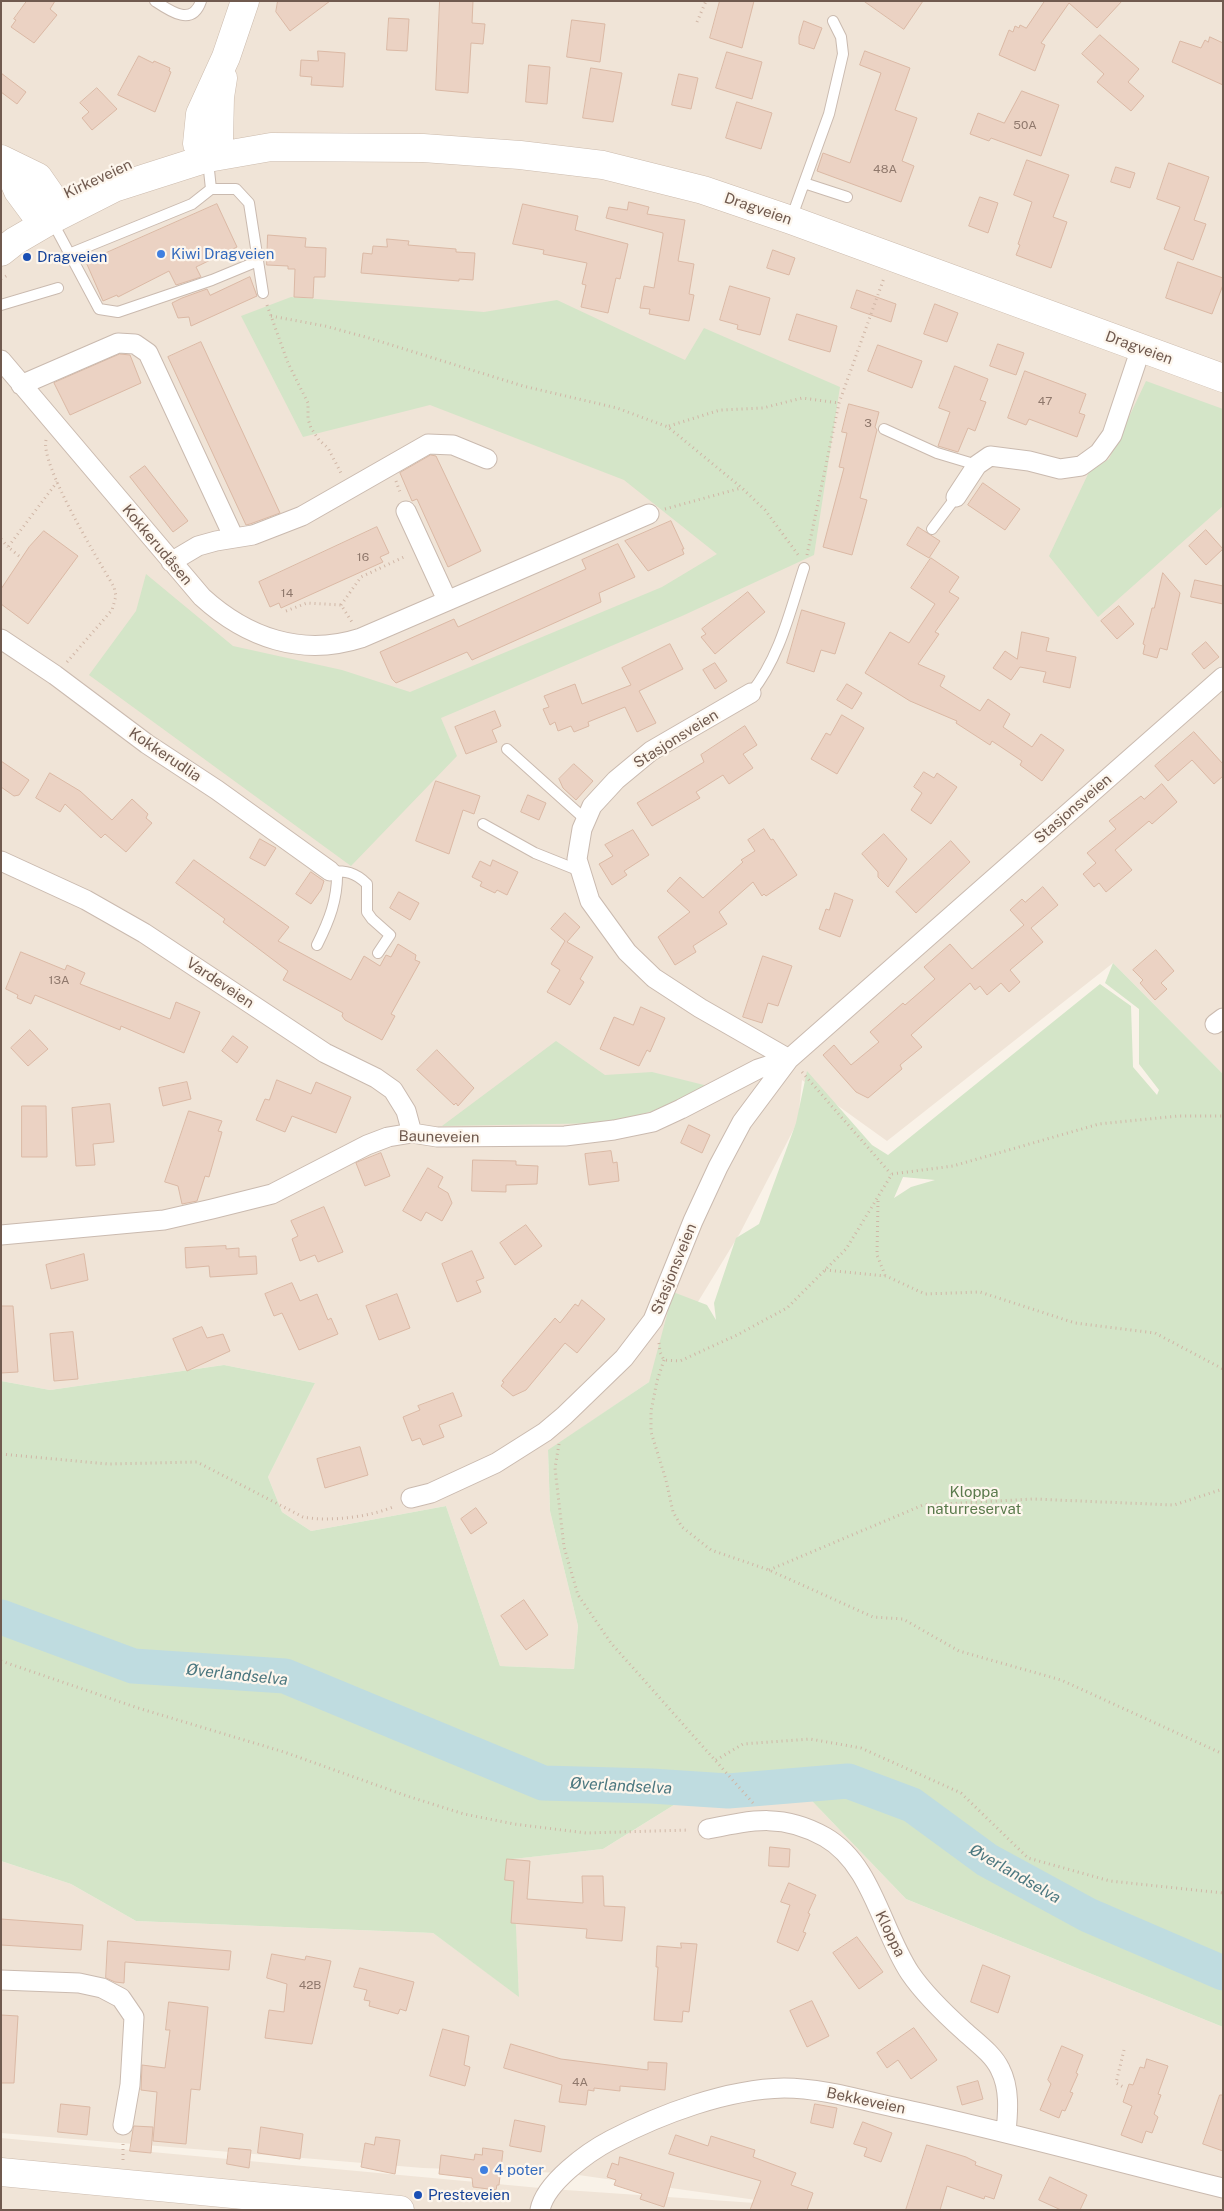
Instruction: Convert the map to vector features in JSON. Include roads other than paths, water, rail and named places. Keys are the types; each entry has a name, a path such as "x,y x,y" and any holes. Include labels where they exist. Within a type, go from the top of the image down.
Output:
{"main road":[{"path":"208,148 200,114 226,56 245,1"},
{"name":"Dragveien","path":"208,148 423,148 520,155 603,165 703,190 791,220 1223,378"},
{"name":"Kirkeveien","path":"8,246 47,211 114,188 208,148"},
{"path":"4,161 38,178 47,211"},
{"path":"1,2172 400,2210"}],"street":[{"path":"21,385 118,343 135,344 148,353 234,538"},
{"path":"956,497 977,465 990,456 1028,461 1060,469 1081,466 1099,453 1112,435 1141,348"},
{"name":"Kokkerudåsen","path":"1,360 171,562 217,611 236,624 263,636 288,643 313,646 340,645 361,638 649,514"},
{"path":"171,562 198,546 252,535 302,516 428,444 453,445 487,459"},
{"path":"406,511 447,600"},
{"name":"Kokkerudlia","path":"1,638 55,675 146,744 218,790 333,871"},
{"name":"Stasjonsveien","path":"411,1498 431,1492 496,1463 545,1432 624,1358 653,1320 718,1167 742,1122 789,1059 1223,677"},
{"name":"Stasjonsveien","path":"751,693 651,751 616,780 592,806 582,829 577,859 590,901 627,952 654,978 700,1008 789,1059"},
{"name":"Vardeveien","path":"1,861 86,900 144,933 325,1053 376,1078 392,1090 406,1111 412,1134"},
{"name":"Bauneveien","path":"1,1235 164,1220 272,1194 367,1145 388,1137 412,1134 437,1137 506,1138 564,1136 614,1130 653,1122 758,1069 789,1059"},
{"name":"Kloppa","path":"708,1829 768,1819 793,1824 824,1837 846,1852 858,1866 897,1950 911,1973 930,1999 990,2055 1000,2069 1007,2100 1006,2132"},
{"path":"1,1980 79,1983 102,1988 121,1998 134,2017 130,2084 123,2125"},
{"name":"Bekkeveien","path":"540,2210 541,2204 564,2173 591,2150 634,2128 695,2106 744,2092 784,2088 817,2091 1006,2132 1138,2168 1223,2188"}],"lane":[{"path":"155,1 175,14 184,15 199,8 201,1"},
{"path":"791,220 829,114 843,54 841,36 833,21"},
{"path":"208,148 211,189"},
{"path":"804,183 847,197"},
{"path":"69,254 192,204 211,189 236,189 246,198 250,210 264,293"},
{"path":"47,211 100,310 118,312 212,280 258,261"},
{"path":"1,305 58,288"},
{"path":"884,429 938,453 977,465"},
{"path":"932,529 956,497"},
{"name":"Stasjonsveien","path":"751,693 762,679 777,651 804,568"},
{"path":"507,749 586,820"},
{"path":"483,824 535,853 580,871"},
{"path":"317,945 335,904 338,887 333,871 357,874 367,884 367,912 372,919 390,934 378,953"}],"waterway":[{"name":"Øverlandselva","path":"1,1617 133,1666 285,1676 543,1783 651,1786 728,1791 848,1781 912,1805 987,1860 1088,1915 1223,1973"}],"place":[{"name":"Kiwi Dragveien","path":"161,254"},
{"name":"Dragveien","path":"27,257"},
{"name":"4 poter","path":"484,2170"},
{"name":"Presteveien","path":"418,2195"}],"park label":[{"name":"Kloppa naturreservat","path":"974,1500"}]}
